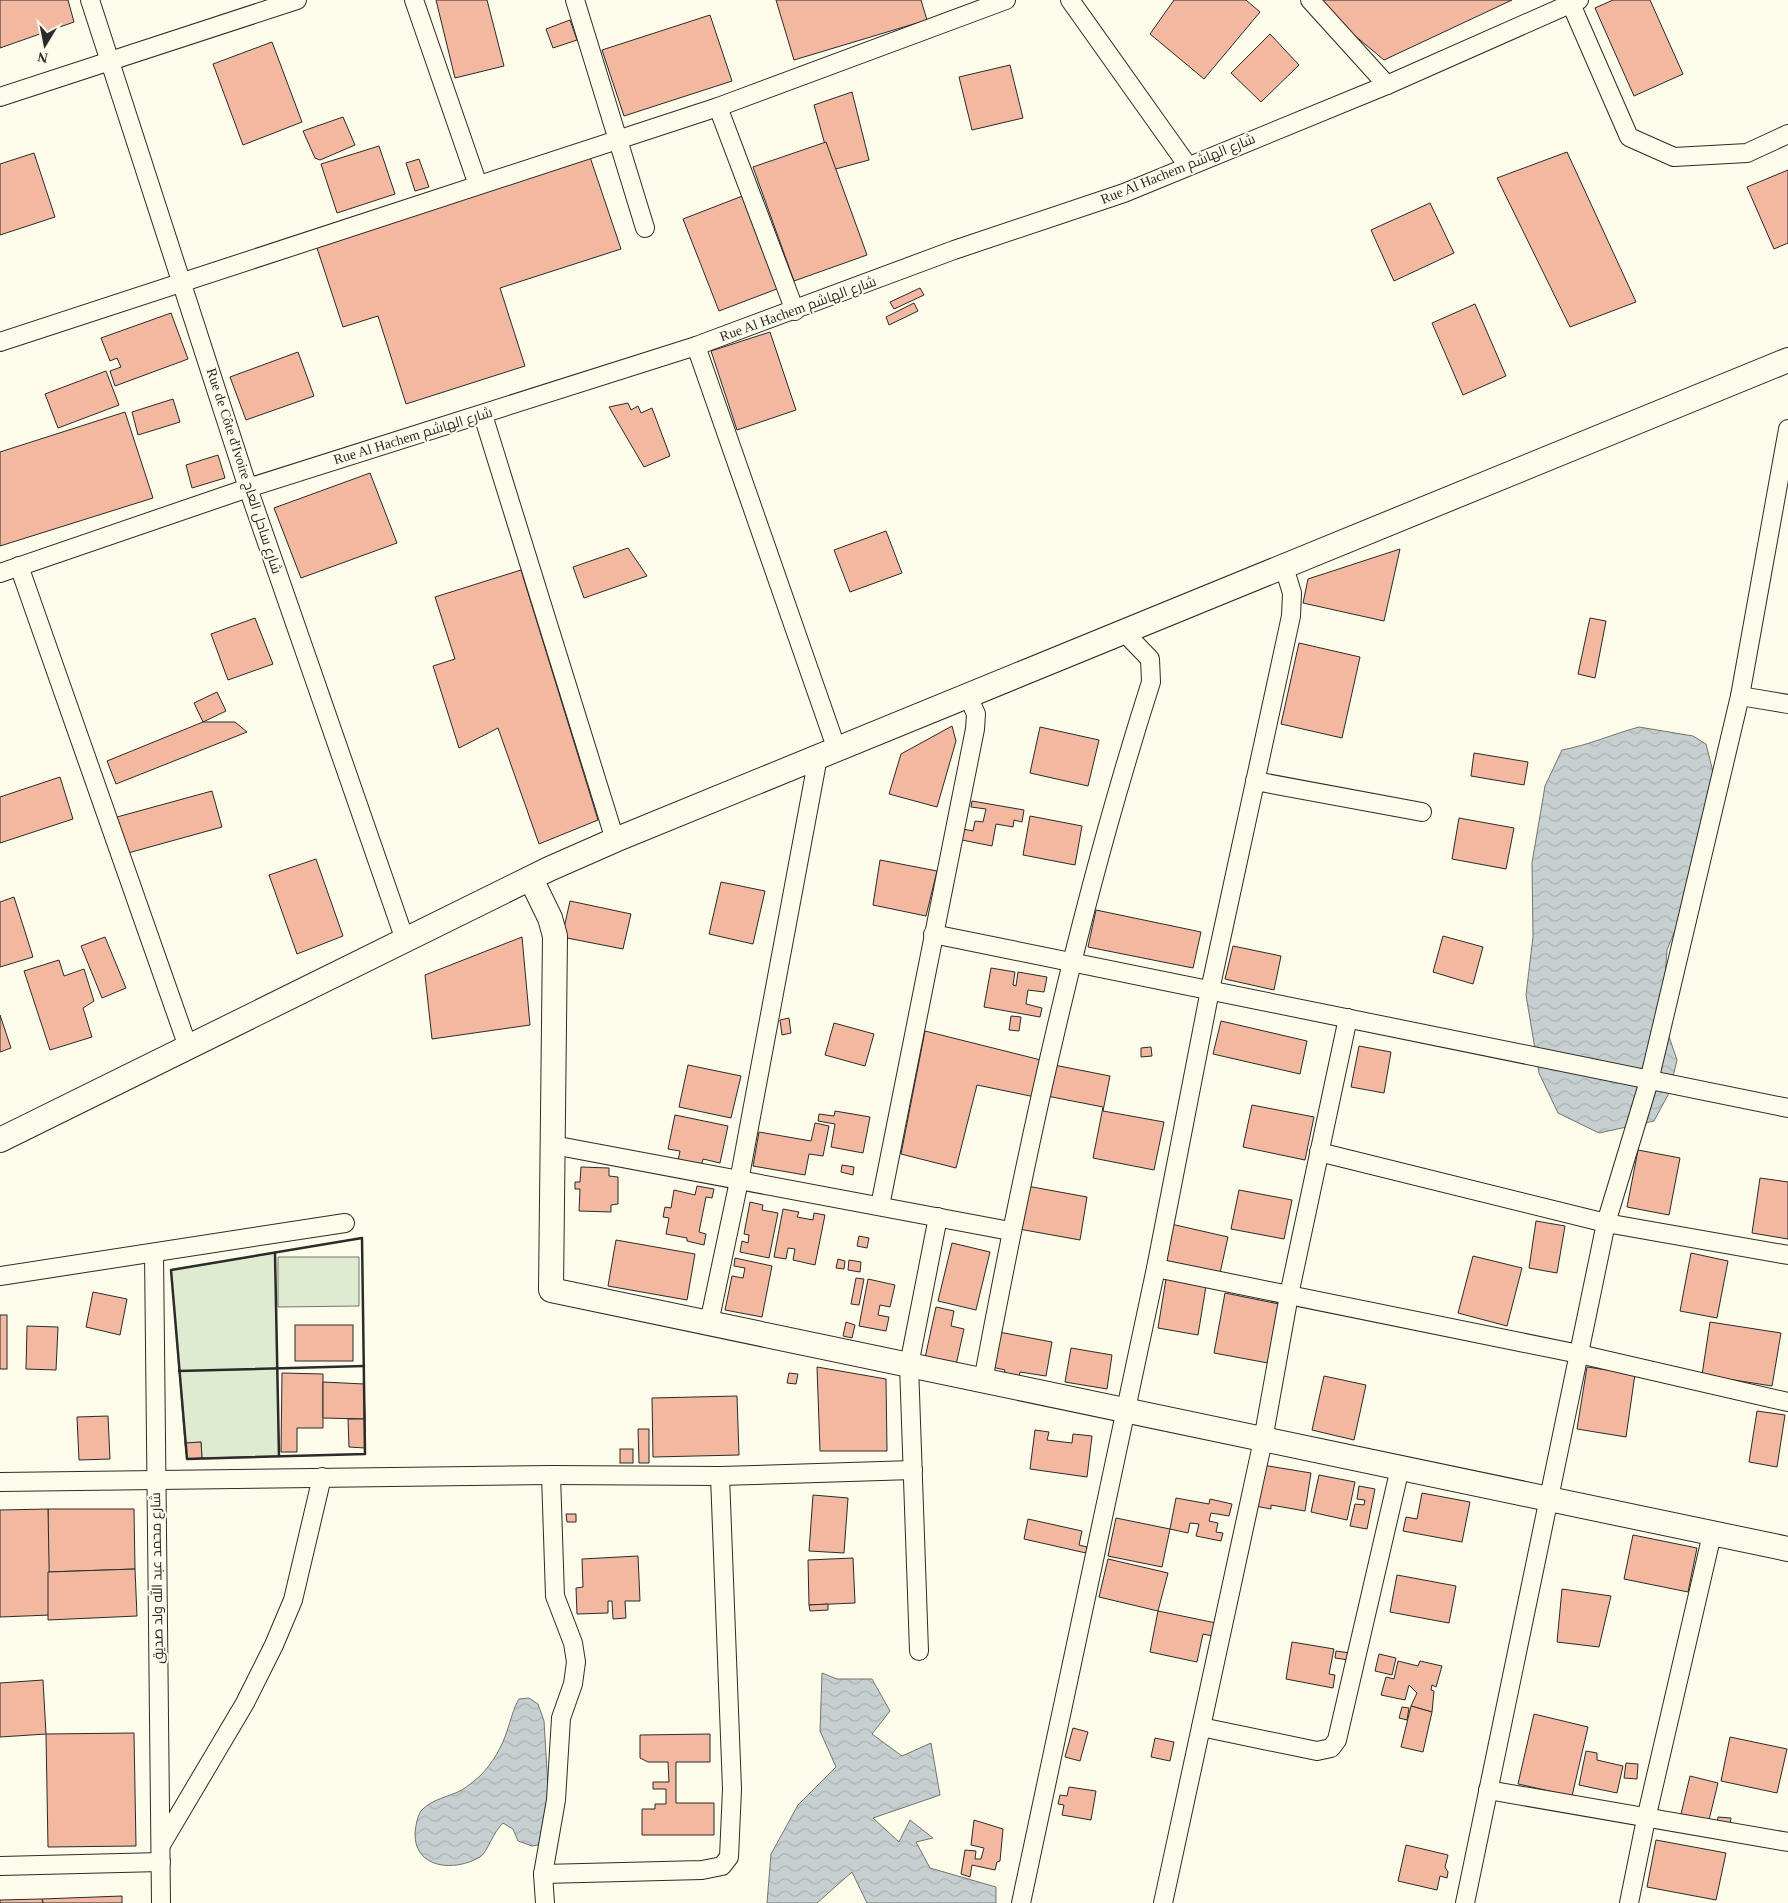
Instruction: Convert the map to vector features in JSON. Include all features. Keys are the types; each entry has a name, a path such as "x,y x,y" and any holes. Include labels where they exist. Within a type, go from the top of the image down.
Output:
{"street":[{"name":"Rue de Côte d'Ivoire شارع ساحل العاج","path":"90,0 248,488 405,940"},
{"path":"0,97 298,0"},
{"path":"414,0 478,185"},
{"path":"575,0 645,228"},
{"path":"0,342 618,138 718,107 1006,0"},
{"path":"1070,0 1188,166"},
{"path":"1310,0 1388,85"},
{"path":"1575,2 1629,138 1674,157 1747,152 1788,134"},
{"name":"Rue Al Hachem شارع الهاشم","path":"0,573 248,488 696,346 795,311 954,250 1124,193 1388,85 1575,2"},
{"path":"718,107 795,311"},
{"path":"696,346 828,754 709,1324"},
{"path":"0,1140 405,940 615,840 1788,360"},
{"path":"483,415 615,840"},
{"path":"1464,1903 1606,1223 1649,1081 1740,696 1782,491 1788,429"},
{"path":"19,566 188,1047"},
{"path":"1021,1903 1156,1268 1210,990 1291,616 1292,593 1284,567"},
{"path":"983,1381 1010,1231 1071,962 1151,682 1150,659 1124,632"},
{"path":"880,1206 975,730 976,714 968,696"},
{"path":"1740,696 1788,704"},
{"path":"1255,781 1422,812"},
{"path":"531,879 550,918 555,936 552,1290 1788,1549"},
{"path":"933,934 1788,1108"},
{"path":"1163,1903 1263,1440 1289,1295 1348,1018"},
{"path":"553,1145 1010,1231"},
{"path":"1319,1152 1606,1223 1788,1255"},
{"path":"919,1651 909,1365 938,1217"},
{"path":"0,1276 345,1223"},
{"name":"شارع محمد عبد الله ولد صديق","path":"154,1253 155,1480 162,1903"},
{"path":"1156,1268 1578,1354 1788,1402"},
{"path":"1201,1727 1317,1751 1331,1748 1338,1740 1400,1468"},
{"path":"0,1482 551,1475 720,1476 913,1470"},
{"path":"545,1903 543,1874 556,1800 561,1718 573,1684 576,1662 573,1642 555,1596 551,1475"},
{"path":"543,1874 702,1870 722,1866 729,1857 732,1789 720,1476"},
{"path":"0,1866 161,1854 245,1704 274,1645 293,1600 322,1478"},
{"path":"1629,1903 1646,1819 1712,1534"},
{"path":"1488,1790 1646,1819 1788,1842"}],"green space":[{"path":"275,1253 279,1456 202,1458 201,1442 185,1443 171,1270"},
{"path":"278,1257 359,1257 359,1306 278,1307"}],"water":[{"path":"1639,727 1693,736 1706,744 1714,776 1692,889 1667,950 1662,1016 1677,1060 1669,1093 1654,1121 1599,1133 1558,1113 1539,1073 1526,995 1533,937 1532,863 1545,786 1562,750"},
{"path":"822,1673 837,1679 872,1679 890,1711 872,1734 902,1756 931,1743 940,1795 873,1818 899,1842 910,1820 933,1838 916,1842 930,1868 996,1887 996,1903 867,1903 852,1872 817,1903 767,1903 771,1854 798,1805 836,1767 820,1731"},
{"path":"529,1698 538,1704 544,1721 549,1804 543,1844 532,1846 518,1841 513,1829 503,1823 483,1855 470,1862 448,1865 438,1864 429,1860 421,1854 416,1845 415,1830 421,1811 435,1801 462,1790 480,1776 489,1766 499,1749 519,1699"}],"building":[{"path":"0,0 68,0 74,22 0,48"},
{"path":"436,0 487,0 504,66 455,78"},
{"path":"776,0 921,0 927,20 794,60"},
{"path":"1174,0 1246,0 1260,12 1204,79 1150,34"},
{"path":"1322,0 1512,0 1384,60 1317,4"},
{"path":"1613,0 1650,0 1683,74 1634,96 1595,8"},
{"path":"710,15 732,81 624,116 602,50"},
{"path":"570,20 577,40 553,48 546,29"},
{"path":"1270,34 1299,65 1261,102 1231,73"},
{"path":"272,42 302,122 243,145 213,64"},
{"path":"1010,65 1023,118 972,130 959,77"},
{"path":"852,92 869,160 832,170 814,105"},
{"path":"343,117 355,145 320,160 315,158 303,131"},
{"path":"826,142 867,255 794,281 753,167"},
{"path":"379,146 395,194 337,213 321,164"},
{"path":"1567,152 1636,302 1570,327 1497,178"},
{"path":"34,153 55,217 0,235 0,164"},
{"path":"590,157 621,249 500,288 525,366 406,404 378,316 343,327 316,245"},
{"path":"419,159 429,187 415,191 406,163"},
{"path":"1788,170 1788,243 1774,249 1747,187"},
{"path":"745,195 782,287 719,311 683,219"},
{"path":"1430,203 1454,253 1394,281 1371,230"},
{"path":"920,288 924,295 894,309 890,302"},
{"path":"914,303 918,311 889,325 886,317"},
{"path":"1475,304 1506,376 1463,395 1432,323"},
{"path":"171,313 188,359 115,386 110,371 121,367 117,358 110,361 101,338"},
{"path":"770,332 796,410 737,430 711,351"},
{"path":"298,352 314,396 246,420 230,377"},
{"path":"106,371 119,405 58,428 45,394"},
{"path":"173,399 180,422 138,435 132,412"},
{"path":"628,403 631,410 638,406 641,413 652,408 670,456 644,467 609,407"},
{"path":"125,412 153,498 0,546 0,452"},
{"path":"218,455 225,478 192,488 186,465"},
{"path":"370,473 397,543 301,578 274,508"},
{"path":"886,531 902,573 850,592 834,550"},
{"path":"628,548 647,576 584,598 573,567"},
{"path":"1400,549 1384,621 1303,603 1308,579"},
{"path":"521,570 598,820 539,844 498,728 459,748 433,666 455,659 435,597"},
{"path":"255,618 273,664 228,680 211,634"},
{"path":"1590,618 1606,621 1595,678 1578,674"},
{"path":"1299,643 1360,657 1342,738 1281,724"},
{"path":"217,692 226,711 203,722 194,703"},
{"path":"203,722 235,722 247,732 116,784 107,761"},
{"path":"952,726 956,741 937,807 889,794 901,754"},
{"path":"1040,727 1099,740 1088,786 1030,773"},
{"path":"1474,753 1528,762 1524,785 1471,776"},
{"path":"60,777 73,819 0,843 0,797"},
{"path":"212,791 222,827 128,853 117,817"},
{"path":"972,801 1024,810 1022,822 1014,820 1013,827 996,824 992,846 962,840 963,829 973,831 975,821 983,822 986,809 971,807"},
{"path":"1030,816 1082,826 1075,865 1023,855"},
{"path":"1459,818 1514,828 1506,869 1452,859"},
{"path":"316,859 343,936 297,954 269,875"},
{"path":"880,860 937,871 926,916 873,905"},
{"path":"721,882 765,891 753,944 709,934"},
{"path":"14,897 33,957 0,967 0,902"},
{"path":"570,901 631,914 623,949 562,937"},
{"path":"1096,910 1201,932 1193,968 1088,947"},
{"path":"1443,936 1483,947 1473,984 1433,972"},
{"path":"105,937 126,988 102,998 81,946"},
{"path":"522,937 530,1025 432,1039 425,975"},
{"path":"1233,946 1281,956 1274,990 1225,979"},
{"path":"59,960 64,976 84,969 94,1001 83,1008 92,1037 50,1050 24,971"},
{"path":"991,968 1015,972 1013,985 1016,986 1018,972 1047,977 1044,992 1028,990 1026,1004 1042,1008 1040,1017 984,1007"},
{"path":"0,1015 11,1048 0,1052"},
{"path":"1011,1016 1021,1017 1019,1031 1009,1030"},
{"path":"789,1018 791,1033 782,1035 780,1020"},
{"path":"1221,1021 1307,1041 1300,1074 1213,1054"},
{"path":"834,1023 874,1034 865,1066 825,1055"},
{"path":"925,1031 1045,1061 1035,1097 977,1085 956,1168 901,1154"},
{"path":"1359,1046 1391,1052 1384,1093 1351,1087"},
{"path":"1151,1047 1152,1056 1141,1057 1141,1048"},
{"path":"688,1065 741,1076 731,1118 679,1107"},
{"path":"1054,1065 1110,1076 1103,1111 1164,1122 1154,1170 1093,1158 1103,1107 1047,1096"},
{"path":"1252,1105 1314,1117 1305,1160 1243,1147"},
{"path":"835,1111 870,1117 863,1153 831,1147 835,1124 818,1121 819,1114 834,1116"},
{"path":"675,1115 728,1126 720,1163 703,1159 701,1166 678,1161 680,1151 668,1149"},
{"path":"815,1123 829,1126 823,1156 809,1154 805,1175 753,1166 759,1132 811,1141"},
{"path":"1638,1150 1680,1158 1669,1215 1627,1207"},
{"path":"842,1165 854,1167 853,1175 841,1172"},
{"path":"581,1167 609,1168 609,1176 618,1177 618,1204 611,1205 611,1212 579,1211 580,1189 575,1189 575,1182 580,1182"},
{"path":"1760,1178 1788,1182 1788,1239 1752,1233"},
{"path":"697,1186 714,1189 712,1198 706,1197 699,1232 706,1234 704,1245 687,1241 687,1238 666,1234 669,1218 663,1217 665,1207 671,1208 674,1190 695,1195"},
{"path":"1027,1186 1087,1197 1080,1240 1019,1229"},
{"path":"1239,1190 1292,1200 1284,1239 1231,1229"},
{"path":"750,1202 763,1205 762,1210 778,1213 769,1258 740,1252 742,1241 748,1243 749,1235 744,1234"},
{"path":"783,1209 799,1212 797,1217 813,1220 814,1213 825,1215 815,1265 793,1260 795,1249 788,1248 786,1259 774,1257"},
{"path":"1536,1221 1565,1226 1557,1273 1529,1268"},
{"path":"1171,1224 1228,1237 1220,1273 1163,1260"},
{"path":"859,1236 869,1238 867,1248 857,1246"},
{"path":"616,1240 695,1254 687,1300 608,1286"},
{"path":"952,1243 990,1252 976,1310 938,1301"},
{"path":"1691,1253 1728,1261 1717,1318 1680,1311"},
{"path":"1473,1256 1522,1268 1507,1326 1458,1313"},
{"path":"735,1258 772,1266 762,1317 725,1310 732,1276 743,1278 745,1268 734,1266"},
{"path":"838,1259 845,1261 844,1269 836,1268"},
{"path":"849,1260 861,1262 860,1272 848,1270"},
{"path":"856,1278 864,1279 859,1305 851,1304"},
{"path":"868,1279 895,1285 890,1307 880,1305 878,1315 889,1317 886,1331 859,1326"},
{"path":"1166,1279 1206,1286 1198,1335 1158,1328"},
{"path":"93,1292 127,1299 120,1335 86,1327"},
{"path":"1225,1293 1279,1304 1268,1363 1214,1353"},
{"path":"936,1307 954,1311 951,1326 964,1329 956,1365 925,1358"},
{"path":"0,1315 7,1315 7,1369 0,1369"},
{"path":"846,1322 855,1325 852,1338 843,1336"},
{"path":"1710,1322 1781,1333 1772,1386 1702,1375"},
{"path":"295,1325 353,1325 353,1361 295,1361"},
{"path":"27,1326 58,1327 56,1370 26,1369"},
{"path":"999,1332 1052,1342 1046,1376 1020,1372 1018,1382 1003,1380 1005,1370 992,1367"},
{"path":"1071,1348 1112,1355 1107,1389 1065,1382"},
{"path":"817,1367 886,1379 887,1451 820,1451"},
{"path":"1587,1367 1635,1374 1626,1437 1577,1429"},
{"path":"282,1373 323,1374 323,1428 297,1428 297,1452 281,1452"},
{"path":"789,1373 798,1374 796,1384 787,1383"},
{"path":"1324,1376 1366,1385 1354,1440 1312,1430"},
{"path":"323,1382 364,1384 365,1419 323,1418"},
{"path":"737,1396 739,1455 653,1457 652,1398"},
{"path":"1757,1411 1785,1415 1777,1467 1749,1462"},
{"path":"108,1416 110,1459 79,1460 77,1417"},
{"path":"348,1419 365,1419 365,1448 349,1447"},
{"path":"638,1429 649,1429 649,1463 639,1463"},
{"path":"1035,1430 1049,1432 1047,1440 1072,1443 1073,1434 1092,1436 1087,1477 1030,1469"},
{"path":"201,1442 202,1458 187,1459 185,1443"},
{"path":"620,1449 633,1449 633,1463 620,1463"},
{"path":"1262,1465 1311,1473 1305,1511 1271,1505 1271,1509 1255,1506"},
{"path":"1319,1475 1355,1482 1347,1520 1311,1512"},
{"path":"1359,1486 1375,1489 1367,1529 1350,1526 1355,1504 1364,1505 1365,1500 1357,1499"},
{"path":"1422,1493 1470,1502 1462,1542 1403,1531 1406,1517 1417,1519"},
{"path":"813,1495 848,1498 844,1553 809,1551"},
{"path":"1176,1498 1209,1504 1210,1499 1232,1504 1229,1516 1211,1513 1209,1521 1218,1523 1216,1532 1223,1533 1221,1541 1196,1536 1199,1524 1190,1523 1188,1533 1170,1529"},
{"path":"48,1509 134,1509 135,1569 48,1572"},
{"path":"48,1509 50,1615 0,1617 0,1510"},
{"path":"566,1514 576,1514 576,1522 567,1522"},
{"path":"1116,1518 1170,1529 1162,1567 1108,1556"},
{"path":"1028,1519 1082,1531 1079,1545 1087,1547 1086,1553 1024,1539"},
{"path":"1633,1535 1697,1548 1688,1592 1624,1579"},
{"path":"638,1556 640,1601 625,1601 626,1618 613,1619 612,1601 608,1601 608,1613 577,1614 576,1588 583,1587 582,1559"},
{"path":"853,1558 855,1603 809,1605 808,1560"},
{"path":"1108,1559 1168,1573 1158,1611 1099,1597"},
{"path":"135,1569 137,1616 48,1620 48,1572"},
{"path":"1397,1575 1456,1586 1449,1623 1390,1612"},
{"path":"1562,1589 1611,1596 1599,1647 1557,1642"},
{"path":"828,1604 828,1610 810,1611 809,1605"},
{"path":"1158,1611 1216,1623 1213,1636 1203,1634 1197,1662 1150,1652"},
{"path":"1292,1642 1334,1649 1329,1674 1335,1675 1333,1688 1286,1679"},
{"path":"1336,1651 1350,1653 1349,1660 1335,1658"},
{"path":"1379,1654 1396,1658 1392,1675 1375,1671"},
{"path":"1398,1661 1418,1666 1420,1661 1442,1666 1436,1687 1432,1685 1431,1690 1434,1691 1432,1712 1411,1706 1417,1693 1409,1685 1405,1700 1381,1695 1386,1677 1394,1679"},
{"path":"43,1680 46,1734 0,1737 0,1683"},
{"path":"1411,1706 1432,1712 1423,1752 1401,1747"},
{"path":"1402,1707 1409,1708 1407,1720 1399,1718"},
{"path":"1534,1714 1588,1727 1572,1796 1518,1784"},
{"path":"1073,1728 1088,1732 1080,1761 1065,1757"},
{"path":"134,1733 136,1846 48,1847 46,1734"},
{"path":"710,1734 710,1762 676,1762 676,1803 714,1803 714,1835 642,1835 642,1809 655,1809 655,1804 666,1804 666,1789 653,1789 653,1782 669,1782 668,1762 648,1762 640,1758 640,1735"},
{"path":"1730,1737 1787,1749 1777,1793 1721,1781"},
{"path":"1155,1738 1174,1742 1170,1761 1151,1757"},
{"path":"1586,1751 1597,1753 1597,1760 1623,1766 1617,1793 1579,1785"},
{"path":"1626,1763 1638,1764 1637,1779 1624,1778"},
{"path":"1690,1776 1718,1783 1709,1820 1681,1814"},
{"path":"1069,1787 1096,1791 1091,1820 1062,1815 1064,1805 1058,1804 1060,1795 1067,1796"},
{"path":"1718,1817 1731,1818 1730,1825 1717,1824"},
{"path":"974,1820 1003,1829 1000,1861 997,1862 995,1870 972,1865 970,1877 961,1874 965,1850 976,1851 975,1859 981,1859 984,1848 971,1845"},
{"path":"1656,1840 1726,1853 1716,1900 1647,1887"},
{"path":"1406,1845 1448,1855 1445,1867 1448,1872 1447,1878 1440,1876 1437,1890 1398,1881"},
{"path":"122,1896 122,1903 43,1903 42,1899"},
{"path":"42,1899 43,1903 0,1903 0,1900"}],"wall":[{"path":"362,1238 365,1454 187,1459 171,1270 362,1238"},
{"path":"275,1253 279,1456"},
{"path":"179,1371 364,1366"}]}
